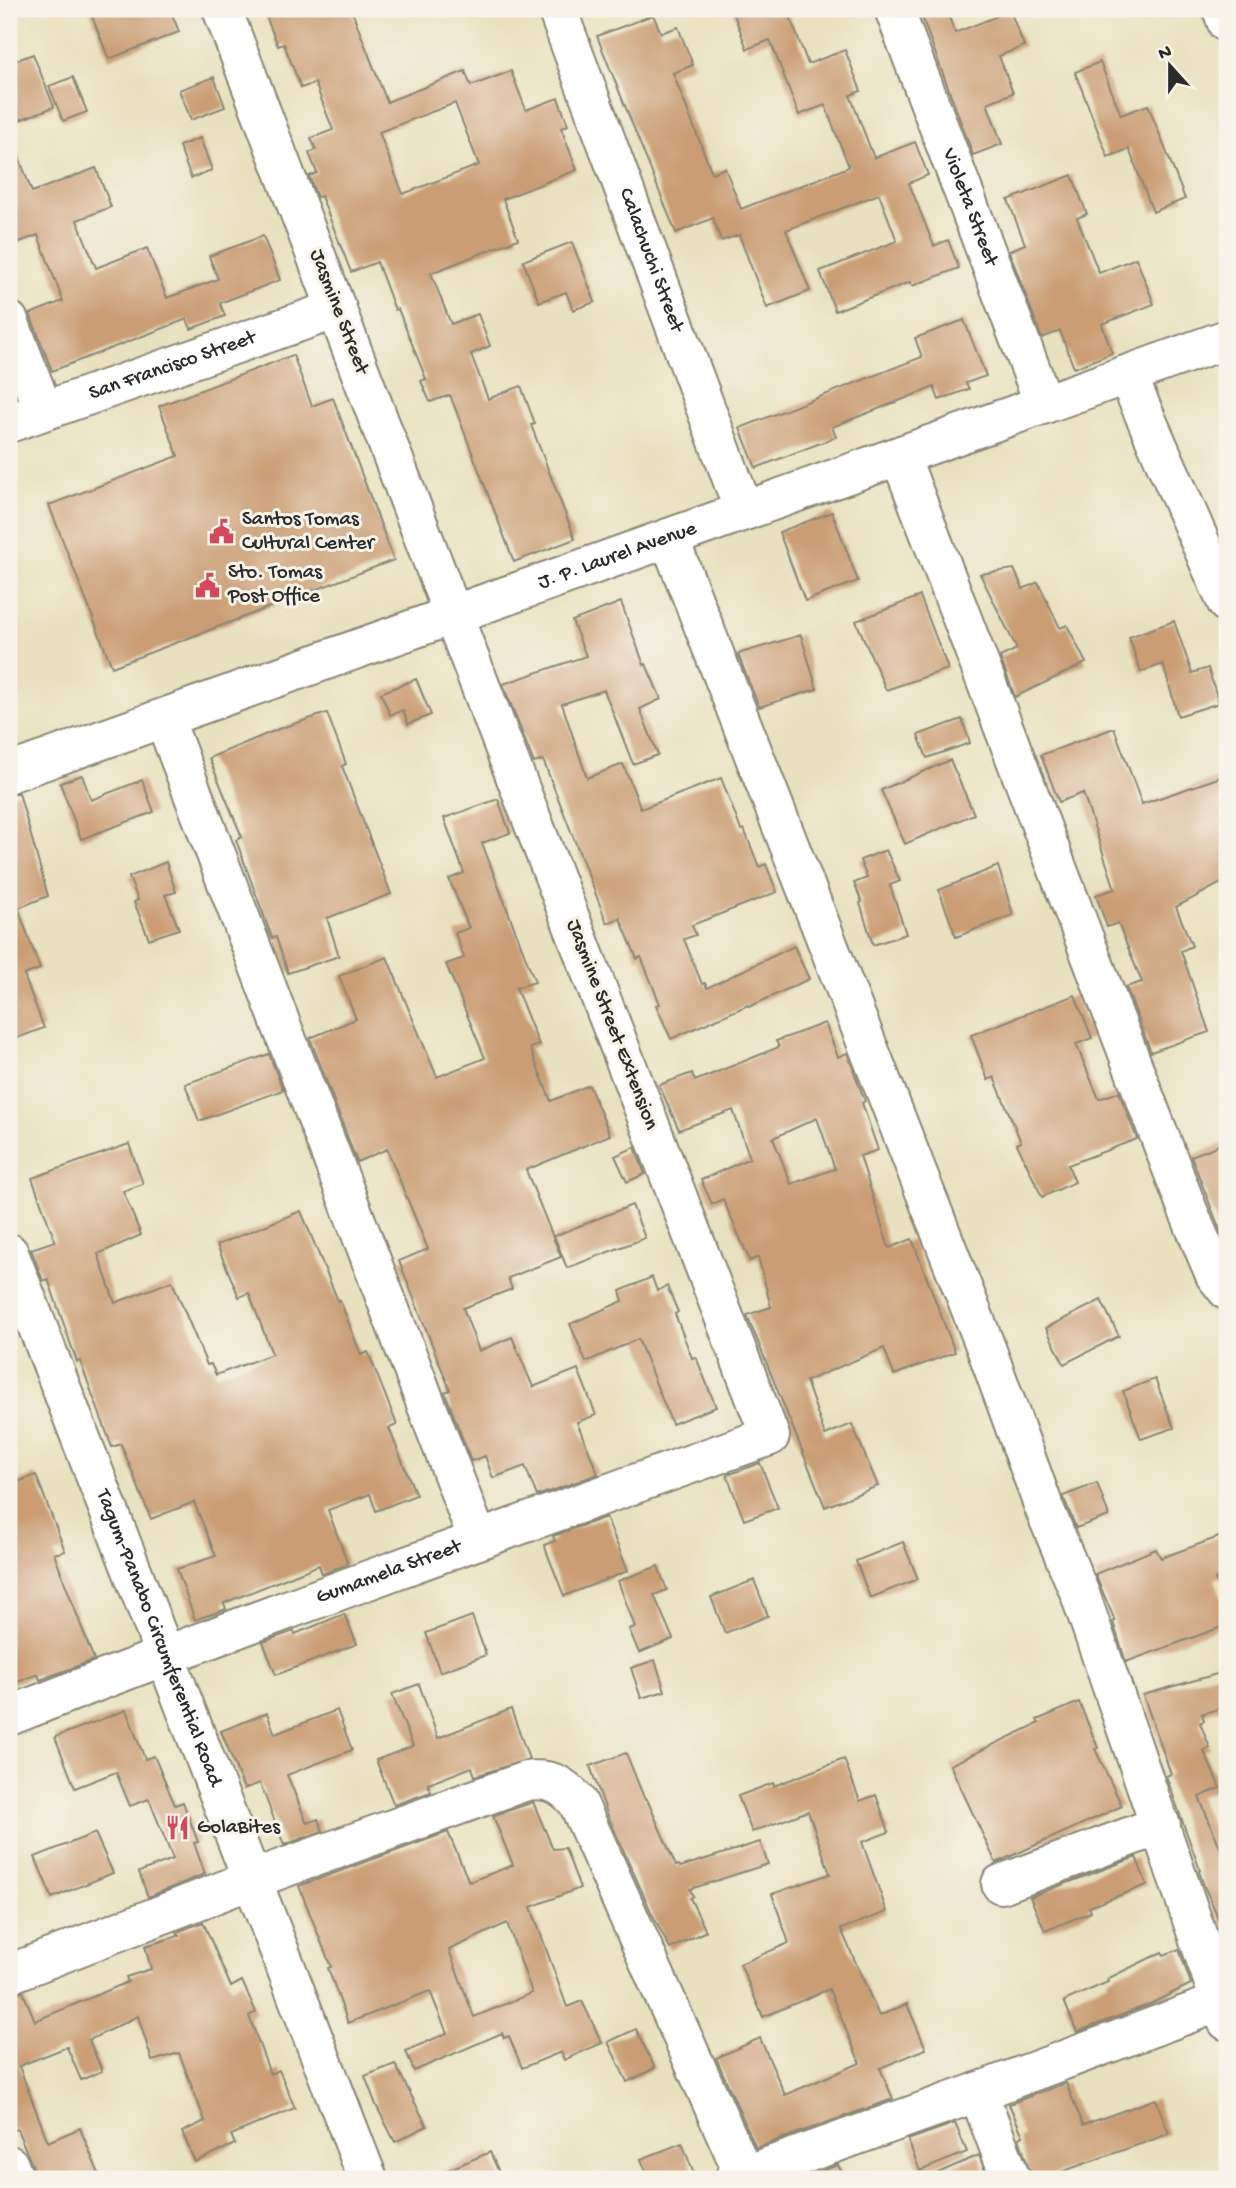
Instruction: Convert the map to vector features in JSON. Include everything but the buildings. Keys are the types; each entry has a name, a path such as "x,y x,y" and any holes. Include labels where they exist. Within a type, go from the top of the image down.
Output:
{"street":[{"name":"Jasmine Street","path":"222,9 453,615"},
{"name":"Calachuchi Street","path":"557,9 744,511"},
{"name":"Violeta Street","path":"894,9 1044,404"},
{"path":"1222,9 1227,23"},
{"name":"San Francisco Street","path":"26,416 337,309"},
{"path":"9,321 26,416"},
{"name":"J. P. Laurel Avenue","path":"9,773 1227,339"},
{"path":"1127,375 1227,603"},
{"path":"900,456 1187,1208 1215,1275 1227,1290"},
{"path":"9,1974 253,1879 526,1781 548,1780 564,1787 578,1803 741,2178 978,2092 1224,2011 1080,1594 1045,1510 986,1348 669,538"},
{"name":"Jasmine Street Extension","path":"453,615 770,1436"},
{"path":"164,718 478,1540"},
{"name":"Tagum-Panabo Circumferential Road","path":"9,1253 368,2179"},
{"name":"Gumamela Street","path":"9,1716 165,1655 770,1436"},
{"path":"1000,1884 1161,1825"},
{"path":"978,2092 1011,2179"},
{"path":"9,2165 14,2179"}],"place":[{"name":"Santos Tomas Cultural Center","path":"222,532"},
{"name":"Sto. Tomas Post Office","path":"208,585"},
{"name":"GolaBites","path":"177,1828"}]}
